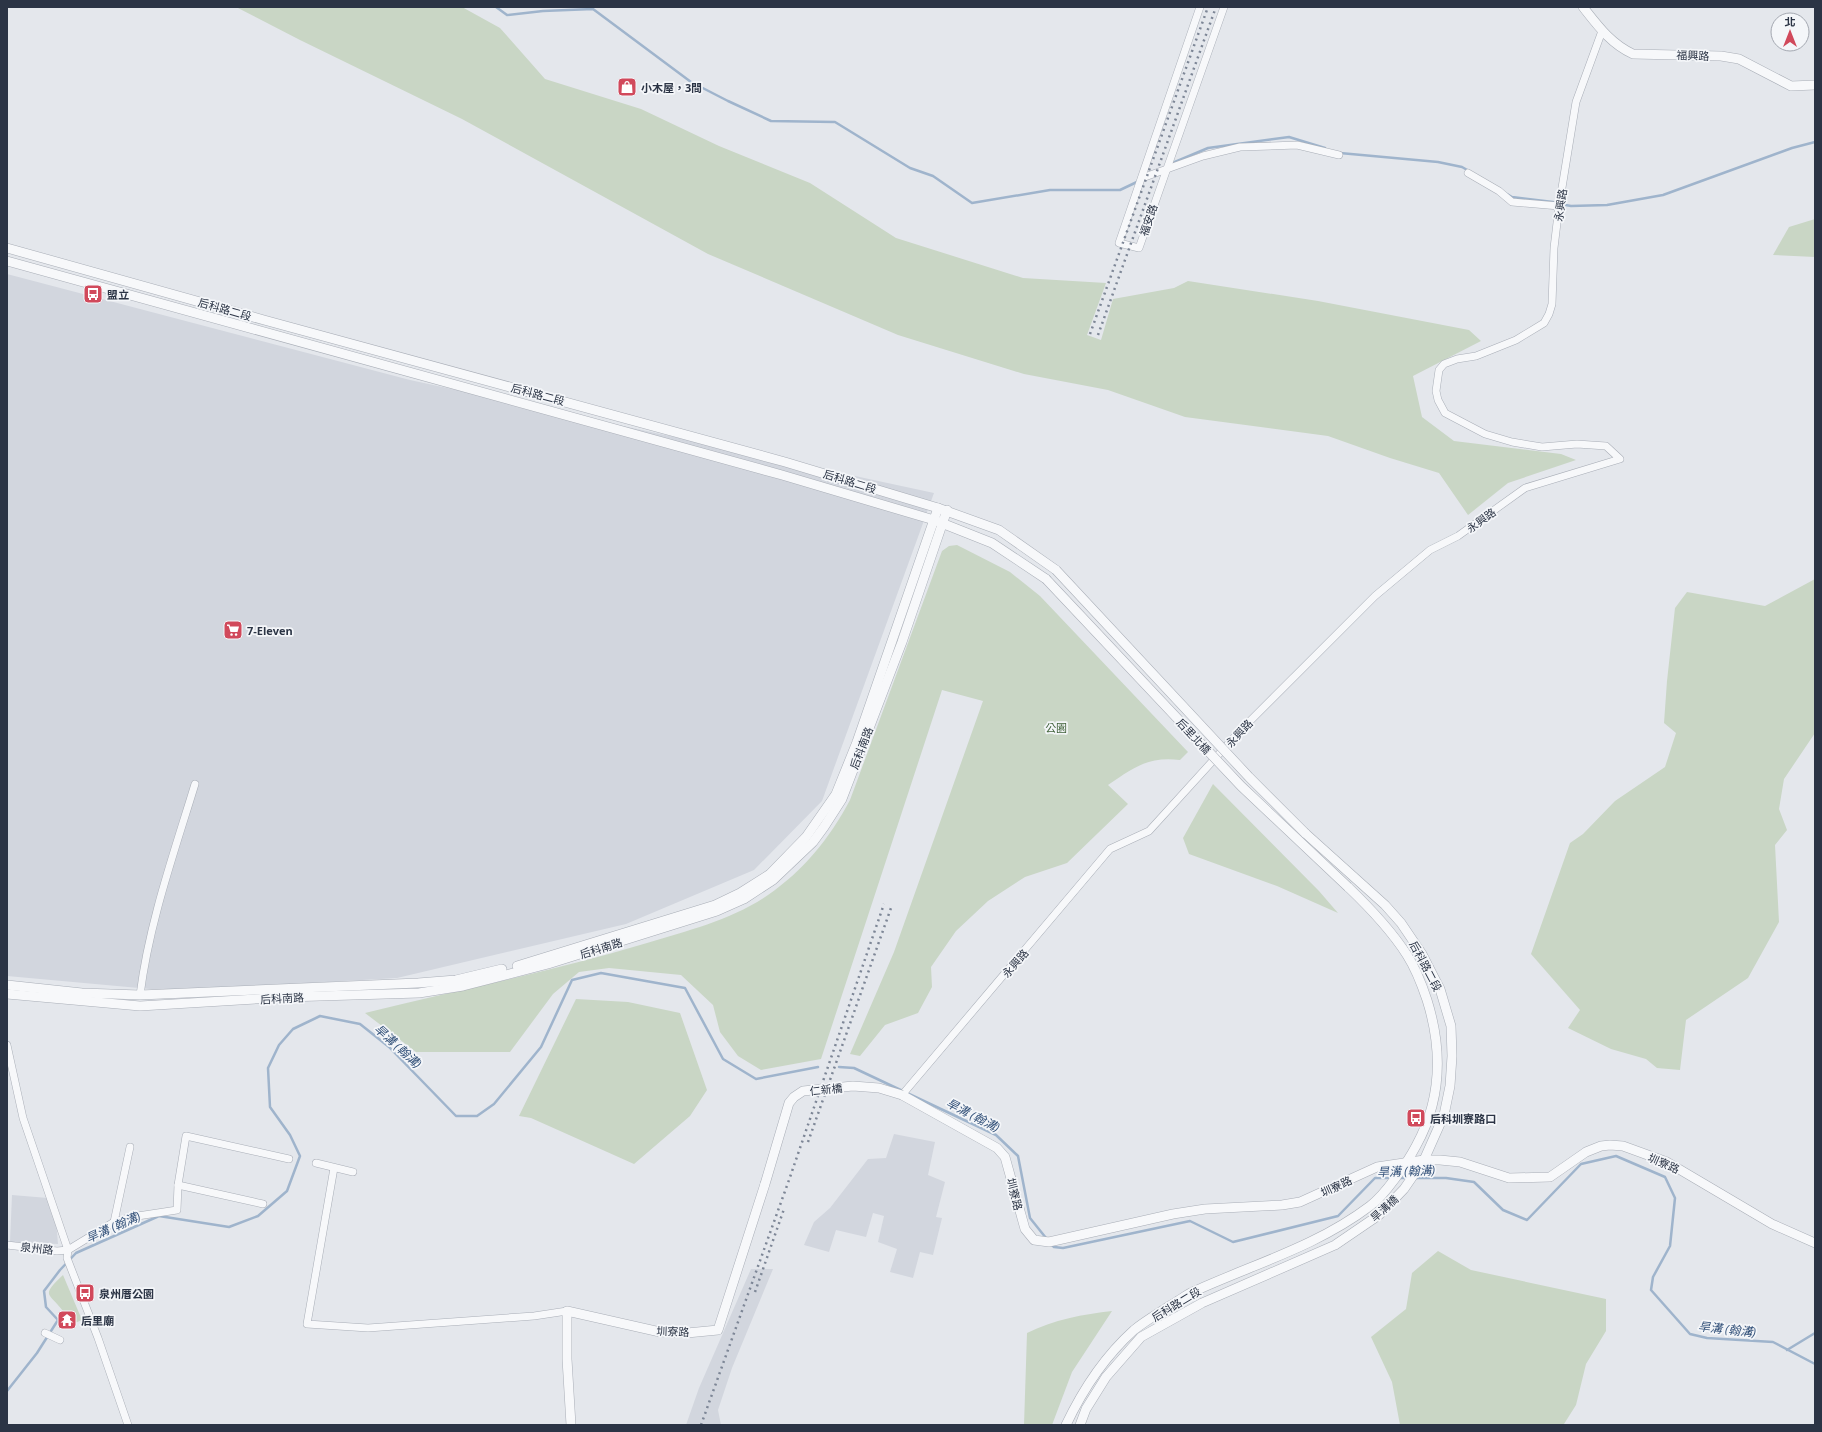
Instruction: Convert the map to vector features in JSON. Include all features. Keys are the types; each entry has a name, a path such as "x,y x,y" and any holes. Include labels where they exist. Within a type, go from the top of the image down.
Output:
{"street":[{"name":"福安路","path":"1200,7 1119,243 1138,248 1224,7"},
{"name":"福興路","path":"1583,7 1602,31 1620,48 1633,54 1721,56 1739,59 1791,86 1815,85"},
{"name":"永興路","path":"902,1095 1110,849 1149,831 1238,732 1375,596 1430,550 1458,536 1525,488 1620,459 1606,446 1576,444 1542,447 1512,442 1485,434 1445,412 1438,400 1436,380 1439,370 1444,364 1457,359 1476,356 1498,348 1516,340 1544,323 1552,304 1554,248 1559,206 1576,102 1602,31"},
{"path":"1142,178 1166,171 1203,156 1240,147 1297,145 1339,155"},
{"path":"1468,173 1499,191 1512,202 1559,206"},
{"name":"后科路二段","path":"7,248 256,318 393,354 785,462 942,509 999,530 1056,570"},
{"name":"后科路二段","path":"7,261 782,475 938,522 992,544 1046,579"},
{"path":"53,274 57,262"},
{"path":"390,368 393,354"},
{"path":"653,440 655,426"},
{"name":"后科南路","path":"7,994 140,1006 287,997 419,993 463,986 548,964 717,911 744,899 773,880 787,867 824,827 842,799 942,509"},
{"name":"后里北橋","path":"1056,570 1249,777 1305,833"},
{"name":"后里北橋","path":"1046,579 1241,786 1348,887"},
{"name":"后科南路","path":"7,985 82,993 140,995 456,980 546,958 715,905 740,893 770,874 795,850 818,822 836,794 898,640"},
{"path":"140,1006 143,969 160,901 195,784"},
{"name":"后科路二段","path":"1305,833 1385,905 1401,923 1422,954 1440,989 1451,1026 1452,1056 1450,1086 1444,1115 1424,1160"},
{"name":"后科路二段","path":"1348,887 1375,912 1408,956 1421,982 1430,1012 1437,1044 1438,1076 1434,1102 1425,1130 1408,1163"},
{"path":"7,1045 23,1118 67,1254 69,1266 98,1338 128,1425"},
{"name":"仁新橋","path":"765,1184 789,1103 794,1097 803,1091 853,1086 879,1088 902,1095"},
{"name":"圳寮路","path":"902,1095 997,1148 1005,1157 1025,1229 1034,1240 1049,1242 1173,1214 1205,1209 1282,1205 1300,1202 1377,1167 1424,1160 1460,1162 1509,1178 1550,1177 1586,1152 1601,1146 1610,1145 1623,1146 1667,1162 1772,1224 1815,1243"},
{"name":"泉州路","path":"7,1245 57,1251 67,1254 114,1222 132,1217 177,1210 178,1185 186,1136 289,1160"},
{"path":"114,1222 130,1147"},
{"name":"旱溝橋","path":"1335,1245 1379,1215 1404,1189 1424,1160"},
{"path":"316,1163 353,1172"},
{"name":"旱溝橋","path":"1327,1235 1372,1205 1408,1163"},
{"path":"334,1168 307,1324 368,1328 534,1316 567,1311 567,1360 571,1425"},
{"name":"圳寮路","path":"567,1311 660,1332 718,1330 765,1184"},
{"path":"178,1185 263,1204"},
{"name":"后科路二段","path":"1066,1425 1079,1397 1095,1372 1134,1330 1195,1290 1267,1263 1327,1235"},
{"name":"后科路二段","path":"1080,1425 1086,1409 1106,1377 1141,1337 1202,1303 1335,1245"},
{"path":"45,1333 60,1340"}],"shaded area":[{"path":"7,274 410,380 934,493 822,801 754,870 626,924 397,978 172,991 7,976"},
{"path":"894,1134 935,1142 928,1175 945,1182 936,1217 942,1218 933,1255 920,1252 913,1278 890,1272 897,1249 878,1242 884,1216 873,1213 866,1237 836,1230 829,1252 804,1245 814,1222 830,1208 868,1159 886,1158"},
{"path":"12,1195 48,1198 56,1221 58,1244 10,1242"},
{"path":"751,1269 773,1269 732,1368 718,1410 721,1425 686,1425 699,1388"}],"green space":[{"path":"236,7 462,7 500,28 545,79 641,109 719,146 810,183 896,238 1023,278 1106,283 1087,335 1101,340 1113,299 1174,288 1188,281 1318,301 1469,330 1481,341 1413,376 1422,417 1454,441 1561,454 1576,460 1508,483 1468,515 1439,473 1390,458 1328,436 1185,417 1108,390 1024,374 898,335 708,254 462,119"},
{"path":"1815,219 1815,257 1773,255 1789,227"},
{"name":"公園","path":"957,545 1010,572 1040,596 1188,752 1180,760 1159,760 1141,765 1125,773 1108,785 1128,804 1067,863 1025,877 988,901 956,931 931,967 932,987 918,1013 885,1025 860,1056 850,1054 894,952 983,701 942,690 821,1059 761,1070 738,1056 720,1032 713,1005 681,975 609,968 579,972 553,994 510,1052 416,1052 365,1013 577,963 678,934 725,918 754,904 781,886 815,853 834,828 850,800 942,551 949,546"},
{"path":"1815,579 1815,733 1784,779 1779,809 1787,830 1775,845 1779,922 1748,978 1686,1020 1680,1070 1657,1068 1646,1059 1611,1049 1568,1028 1580,1010 1531,954 1570,843 1583,834 1615,801 1665,767 1676,733 1664,723 1675,608 1687,592 1765,606"},
{"path":"1213,784 1319,891 1338,913 1277,886 1189,854 1183,838"},
{"path":"576,999 628,1002 680,1013 707,1090 690,1116 634,1164 531,1118 519,1116"},
{"path":"1438,1251 1471,1270 1606,1299 1606,1331 1586,1364 1576,1405 1564,1424 1400,1425 1392,1382 1371,1337 1406,1309 1412,1273"},
{"path":"63,1275 82,1320 70,1325 67,1322 63,1311 49,1294 51,1287"},
{"path":"1112,1311 1072,1372 1052,1425 1024,1425 1027,1333 1047,1324 1069,1318"}],"waterway":[{"path":"496,7 507,15 543,11 593,9 691,82 728,101 771,121 835,122 910,168 933,176 972,203 1050,190 1120,190 1139,181"},
{"path":"1170,164 1208,148 1289,137 1325,148"},
{"path":"1560,204 1571,206 1607,205 1663,195 1792,148 1815,142"},
{"path":"1340,153 1438,162 1462,167 1469,171"},
{"path":"1507,194 1512,197 1553,202"},
{"name":"旱溝 (翰溝)","path":"7,1391 37,1353 58,1320 46,1307 44,1291 60,1270 76,1253 159,1216 229,1227 258,1216 287,1191 300,1156 290,1135 270,1107 268,1068 279,1045 293,1029 320,1016 360,1024 389,1047 456,1116 477,1116 494,1104 541,1047 572,980 601,973 685,988 723,1059 756,1079 818,1067"},
{"name":"旱溝 (翰溝)","path":"839,1067 854,1068 996,1135 1018,1156 1030,1218 1046,1238"},
{"name":"旱溝 (翰溝)","path":"1414,1178 1446,1178 1474,1182 1503,1210 1527,1220 1581,1164 1616,1156 1665,1177 1675,1198 1670,1246 1653,1277 1651,1290 1690,1334 1707,1338 1773,1342 1815,1364"},
{"name":"旱溝 (翰溝)","path":"1051,1244 1054,1247 1063,1248 1190,1221 1233,1242 1338,1216 1375,1178 1391,1178"},
{"name":"旱溝 (翰溝)","path":"1398,1178 1409,1178"},
{"path":"1787,1350 1815,1333"}],"railway":[{"path":"1090,334 1208,7"},
{"path":"1098,335 1216,7"},
{"path":"701,1425 789,1180 884,904"},
{"path":"808,1142 891,908"},
{"path":"755,1292 784,1209"}],"place":[{"name":"小木屋，3間","path":"627,87"},
{"name":"盟立","path":"93,294"},
{"name":"7-Eleven","path":"233,630"},
{"name":"后科圳寮路口","path":"1416,1118"},
{"name":"泉州厝公園","path":"85,1293"},
{"name":"后里廟","path":"67,1320"}]}
